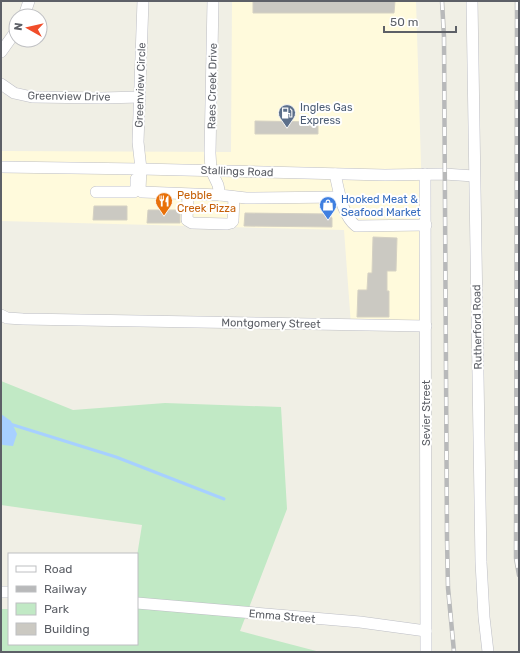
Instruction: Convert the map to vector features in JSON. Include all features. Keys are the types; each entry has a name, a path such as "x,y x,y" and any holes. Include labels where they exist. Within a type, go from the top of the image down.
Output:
{"street":[{"name":"Greenview Circle","path":"139,169 138,142 143,1"},
{"name":"Raes Creek Drive","path":"213,1 210,153 211,170 218,185 220,195"},
{"name":"Rutherford Road","path":"472,1 481,562 484,617 488,652"},
{"path":"1,52 8,42"},
{"name":"Greenview Drive","path":"1,84 14,93 32,96 102,98 140,97"},
{"name":"Stallings Road","path":"1,167 474,176"},
{"path":"96,192 134,192 136,190 139,169"},
{"path":"139,169 140,190 142,192 188,195 220,195 246,198 340,197"},
{"path":"335,174 340,197 349,221 356,226 426,225"},
{"name":"Sevier Street","path":"425,174 426,652"},
{"path":"188,195 187,220 192,224 231,223 233,220 234,197"},
{"name":"Montgomery Street","path":"1,314 7,318 426,326"},
{"name":"Emma Street","path":"138,603 360,622 426,631"}],"shaded area":[{"path":"232,1 416,1 426,326 351,325 344,230 1,221 1,151 231,152"}],"green space":[{"path":"1,381 73,410 165,403 281,407 287,509 240,631 320,652 1,652 1,609 8,609 8,645 138,645 137,553 142,525 1,505"}],"water":[{"path":"1,414 11,421 17,434 13,446 1,444"}],"building":[{"path":"253,1 395,1 394,13 253,13"},
{"name":"Ingles Gas Express","path":"255,121 318,122 318,134 255,134"},
{"path":"94,206 127,206 127,220 93,220"},
{"name":"Pebble Creek Pizza","path":"148,210 180,210 180,223 147,223"},
{"path":"245,213 329,214 332,218 332,227 244,226"},
{"path":"373,237 397,238 396,271 387,271 389,317 357,317 358,290 367,290 368,273 372,273"}],"waterway":[{"path":"10,424 116,457 224,499"}],"railway":[{"path":"442,1 444,37 447,538 448,588 454,652"},
{"path":"517,1 516,558 519,575"}],"place":[{"name":"Ingles Gas Express","path":"287,128"},
{"name":"Pebble Creek Pizza","path":"164,216"},
{"name":"Hooked Meat & Seafood Market","path":"328,220"}]}
